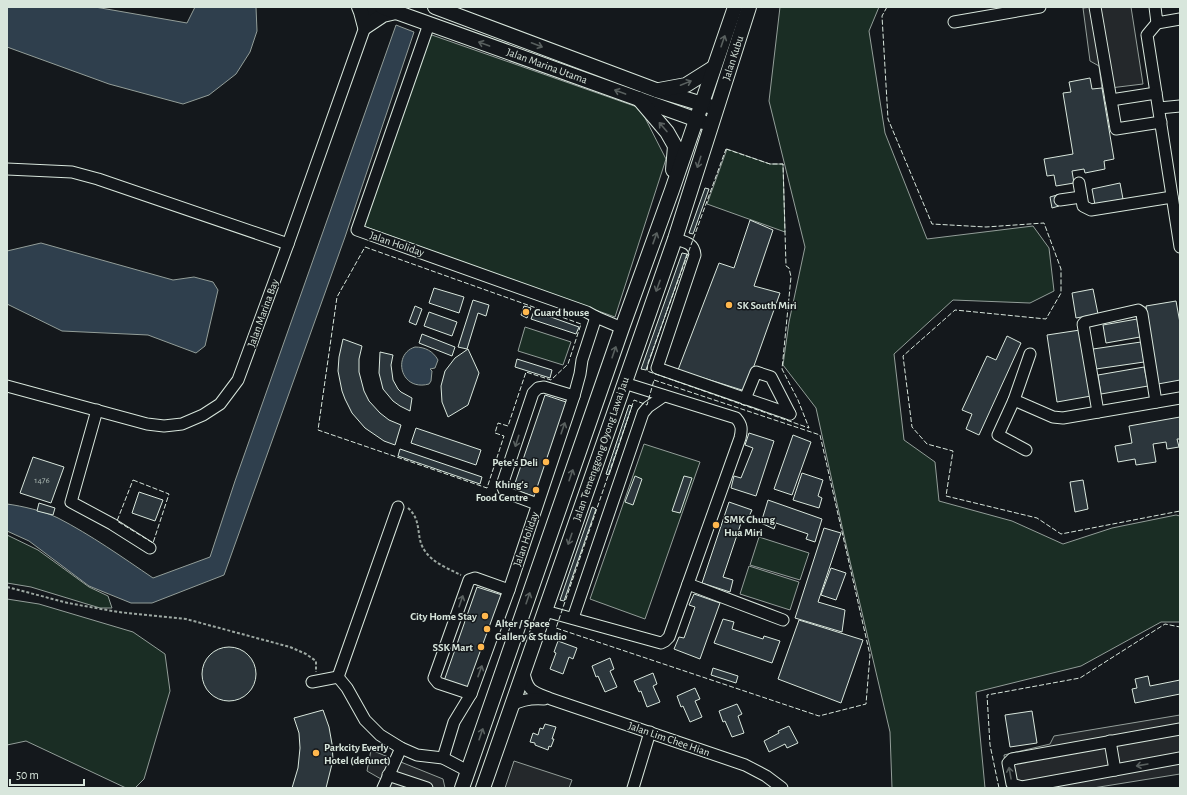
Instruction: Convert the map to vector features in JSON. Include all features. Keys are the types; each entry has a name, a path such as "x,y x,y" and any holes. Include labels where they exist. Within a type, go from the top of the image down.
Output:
{"main road":[{"path":"359,7 365,27 383,15 396,12"},
{"name":"Jalan Marina Utama","path":"382,7 711,125"},
{"name":"Jalan Marina Utama","path":"435,7 656,90 717,109"},
{"name":"Jalan Kubu","path":"696,120 735,7"},
{"name":"Jalan Kubu","path":"717,109 750,7"},
{"path":"656,90 686,84 713,68"},
{"path":"638,99 668,132 675,146 672,190"},
{"name":"Jalan Temenggong Oyong Lawai Jau","path":"483,788 675,239 717,109"},
{"name":"Jalan Temenggong Oyong Lawai Jau","path":"462,788 696,120"},
{"path":"470,788 468,771 480,760 503,731"}],"street":[{"name":"Jalan Marina Bay","path":"7,386 147,424 164,426 182,424 203,415 220,404 238,380 373,7"},
{"path":"954,22 1040,7"},
{"path":"1095,7 1116,129 1161,122"},
{"path":"1155,7 1157,23"},
{"path":"1180,19 1157,23 1148,35 1180,243"},
{"name":"Jalan Holiday","path":"429,24 357,230 524,288 587,312 622,328"},
{"path":"1111,100 1156,93"},
{"path":"1159,108 1180,106"},
{"path":"7,169 72,172 98,179 288,244"},
{"path":"1079,183 1083,206 1091,210 1172,197"},
{"path":"1060,200 1081,197"},
{"path":"675,239 691,245 695,250 696,255 657,368 745,399"},
{"path":"1098,412 1083,324 1085,322 1138,310 1142,314 1156,402"},
{"name":"Jalan Holiday","path":"444,758 454,722 471,694 509,590 574,396 582,360 596,317"},
{"path":"1026,450 998,435 1014,400 1030,354"},
{"path":"545,611 661,643 665,641 669,637 742,430 741,423 736,418 624,383"},
{"path":"538,504 508,493 504,490 502,485 532,392 538,388 544,387 574,396"},
{"path":"573,618 643,412 664,396"},
{"path":"1014,400 1053,417 1063,418 1180,398"},
{"path":"97,410 71,502 112,524 150,548"},
{"path":"338,677 398,506"},
{"path":"471,694 438,683 434,678 468,580 475,578 509,590"},
{"path":"688,584 783,620"},
{"name":"Jalan Lim Chee Hian","path":"524,672 526,683 535,693 551,700 745,765 766,776 782,788"},
{"path":"338,677 347,688 365,720 380,735 401,748 417,755 444,758 468,771"},
{"path":"314,681 338,677"},
{"name":"Jalan Lim Chee Hian","path":"512,705 521,700 528,699 551,700"},
{"path":"1180,729 1012,759 1008,763 1012,784 1022,787 1180,758"},
{"path":"633,788 650,732"},
{"path":"1110,741 1115,770"},
{"path":"383,788 401,748"},
{"path":"388,775 427,788"}],"path":[{"path":"398,506 406,506 413,512 418,524 421,543 425,551 433,560 468,580"},
{"path":"7,587 68,603 118,612 186,619 290,647 306,654 316,661 314,681"}],"green space":[{"path":"780,7 879,7 869,31 885,133 927,239 1033,226 1049,248 1054,291 1030,303 953,300 894,354 904,440 935,462 939,501 1012,521 1063,544 1112,528 1176,515 1180,516 1180,622 1161,622 1081,666 976,692 985,788 892,788 890,732 816,408 783,365 789,322 805,247 769,101"},
{"path":"429,34 640,108 666,159 615,317 363,226"},
{"path":"727,149 770,164 783,164 785,232 707,204"},
{"path":"525,327 571,342 563,365 518,351"},
{"path":"644,444 700,462 645,619 590,599"},
{"path":"7,535 38,550 89,587 108,596 112,608 100,608 31,587 7,583"},
{"path":"759,537 809,553 800,580 750,565"},
{"path":"749,566 799,582 790,610 740,594"},
{"path":"7,599 39,604 133,632 165,654 170,691 144,779 135,788 126,788 26,741 7,745"}],"shaded area":[{"path":"1131,7 1143,84 1102,89 1099,66 1090,61 1083,8"},
{"path":"1180,715 1180,774 1093,788 1008,788 1004,755 1050,744 1054,736"},
{"path":"371,750 443,779 445,788 377,788 381,779 367,771"},
{"path":"514,761 572,780 569,788 505,788"}],"water":[{"path":"7,7 95,7 187,23 195,7 256,7 257,31 250,52 236,74 209,95 183,104 109,84 7,47"},
{"path":"396,25 414,32 345,237 224,575 152,603 131,603 89,586 29,541 7,531 7,504 33,509 58,518 118,554 153,578 210,557 235,481"},
{"path":"41,243 173,280 194,277 213,282 218,290 205,346 196,353 148,335 62,331 7,304 7,251"},
{"path":"415,347 428,350 434,354 438,360 435,368 430,369 432,371 431,381 429,384 419,385 411,383 402,371 403,357 408,351"}],"building":[{"path":"1090,78 1092,89 1102,88 1114,159 1104,161 1105,169 1085,173 1084,169 1072,171 1074,183 1056,186 1054,175 1047,176 1044,159 1073,154 1063,93 1071,92 1069,82"},
{"path":"1120,183 1123,199 1095,205 1092,189"},
{"path":"705,188 709,189 693,234 689,233"},
{"path":"1057,195 1059,206 1052,208 1050,197"},
{"path":"750,220 773,230 754,286 780,293 745,391 678,370 719,263 734,268"},
{"path":"682,253 687,254 646,370 641,369"},
{"path":"434,288 464,297 459,313 429,303"},
{"path":"1093,289 1098,314 1076,318 1072,293"},
{"path":"473,300 489,305 486,316 478,313 467,349 458,347"},
{"path":"1176,301 1180,323 1180,380 1158,384 1146,306"},
{"path":"415,306 422,309 416,325 409,322"},
{"name":"Guard house","path":"524,306 531,308 527,318 521,315"},
{"path":"534,311 579,327 576,334 531,319"},
{"path":"429,312 457,322 452,336 424,326"},
{"path":"1137,319 1140,337 1106,343 1103,325"},
{"path":"1080,330 1091,396 1057,402 1047,335"},
{"path":"422,334 455,347 452,356 419,343"},
{"path":"1007,336 1021,343 979,435 966,429 972,414 962,410 987,356 996,360"},
{"path":"343,339 362,346 359,359 359,372 364,391 369,401 389,420 401,425 395,445 384,441 365,428 352,413 345,399 338,371"},
{"path":"1141,342 1144,362 1096,369 1093,349"},
{"path":"468,349 479,373 468,405 448,417 442,402 441,386 445,371 455,358"},
{"path":"380,352 393,355 391,365 393,380 401,392 412,398 410,411 393,401 383,389 379,373"},
{"path":"517,359 552,370 550,378 515,367"},
{"path":"1144,367 1148,386 1101,394 1098,375"},
{"path":"545,395 569,403 536,497 513,489"},
{"path":"629,405 632,406 609,475 606,474"},
{"path":"1180,417 1180,439 1177,439 1179,447 1167,449 1166,442 1153,444 1156,462 1136,465 1135,459 1118,462 1115,446 1132,443 1129,426"},
{"path":"416,428 481,450 476,465 411,443"},
{"path":"749,433 774,441 756,496 731,488 734,476 741,478 753,448 745,445"},
{"path":"793,435 811,442 792,495 774,489"},
{"path":"400,449 482,477 480,484 398,456"},
{"path":"33,457 64,467 51,503 20,493"},
{"path":"802,473 823,480 818,496 822,498 819,508 793,500"},
{"path":"635,476 642,479 633,505 625,502"},
{"path":"684,476 692,478 680,513 672,511"},
{"path":"1083,480 1088,509 1075,512 1070,482"},
{"path":"139,492 163,500 155,521 132,513"},
{"path":"768,500 822,519 815,542 806,539 808,534 776,523 774,529 761,523"},
{"path":"729,502 752,510 747,521 742,520 723,577 733,580 730,592 702,583"},
{"path":"39,503 55,508 53,515 37,511"},
{"path":"592,507 596,509 564,601 560,600"},
{"path":"824,528 841,533 818,602 845,610 842,632 795,618"},
{"path":"831,568 846,573 836,600 821,595"},
{"path":"477,587 502,595 469,689 444,681"},
{"path":"694,594 720,603 700,659 674,649 679,637 684,638 695,607 689,605"},
{"path":"723,619 734,622 732,629 763,639 764,636 780,641 772,663 714,643"},
{"path":"799,620 863,640 841,703 778,679"},
{"path":"558,641 577,648 573,659 569,657 563,674 550,669 556,653 554,652"},
{"path":"229,647 239,649 248,655 254,664 256,674 254,684 248,693 239,699 229,701 219,699 210,693 204,684 202,674 204,664 210,655 219,649"},
{"path":"610,658 614,669 610,671 617,687 605,692 598,676 596,677 592,666"},
{"path":"713,668 738,676 736,683 711,675"},
{"path":"653,673 657,684 653,686 660,702 647,707 641,691 639,692 634,681"},
{"path":"1148,676 1150,686 1180,680 1180,694 1135,703 1132,689 1137,688 1135,679"},
{"path":"695,688 700,699 695,701 702,717 690,722 683,706 681,707 677,696"},
{"path":"737,704 742,714 738,716 744,733 732,737 725,721 723,722 719,711"},
{"name":"Parkcity Everly Hotel (defunct)","path":"323,710 329,727 333,760 326,788 292,788 298,768 300,748 299,733 294,718"},
{"path":"1032,711 1037,743 1010,747 1005,715"},
{"path":"545,724 556,727 552,739 554,739 548,750 530,742 533,733 538,735 540,728 543,729"},
{"path":"789,726 798,743 787,748 785,744 769,752 764,741 779,733 778,731"}],"fence":[{"path":"887,7 882,16 888,119 932,224 986,227 1044,223 1061,269 1061,293 1046,319 955,310 903,356 912,427 927,444 953,451 946,496 1037,518 1061,534 1180,511"},
{"path":"726,149 770,164 783,164 786,266 789,268 791,277 782,369 798,400 809,428 647,371 648,363 726,149"},
{"path":"365,247 581,324 568,364 551,380 526,372 508,426 498,423 495,433 504,436 487,488 318,430 337,297 365,247"},
{"path":"654,380 820,435 870,655 866,704 819,716 556,628 634,400 647,405 654,380"},
{"path":"133,480 169,494 153,543 117,521 133,480"},
{"path":"999,788 990,745 987,695 1080,678 1165,624 1180,627"}],"place":[{"name":"SK South Miri","path":"729,305"},
{"name":"Guard house","path":"526,312"},
{"name":"Pete's Deli","path":"546,462"},
{"name":"Khing's Food Centre","path":"536,490"},
{"name":"SMK Chung Hua Miri","path":"716,525"},
{"name":"City Home Stay","path":"485,616"},
{"name":"Alter / Space Gallery & Studio","path":"487,629"},
{"name":"SSK Mart","path":"481,647"},
{"name":"Parkcity Everly Hotel (defunct)","path":"316,753"}]}
